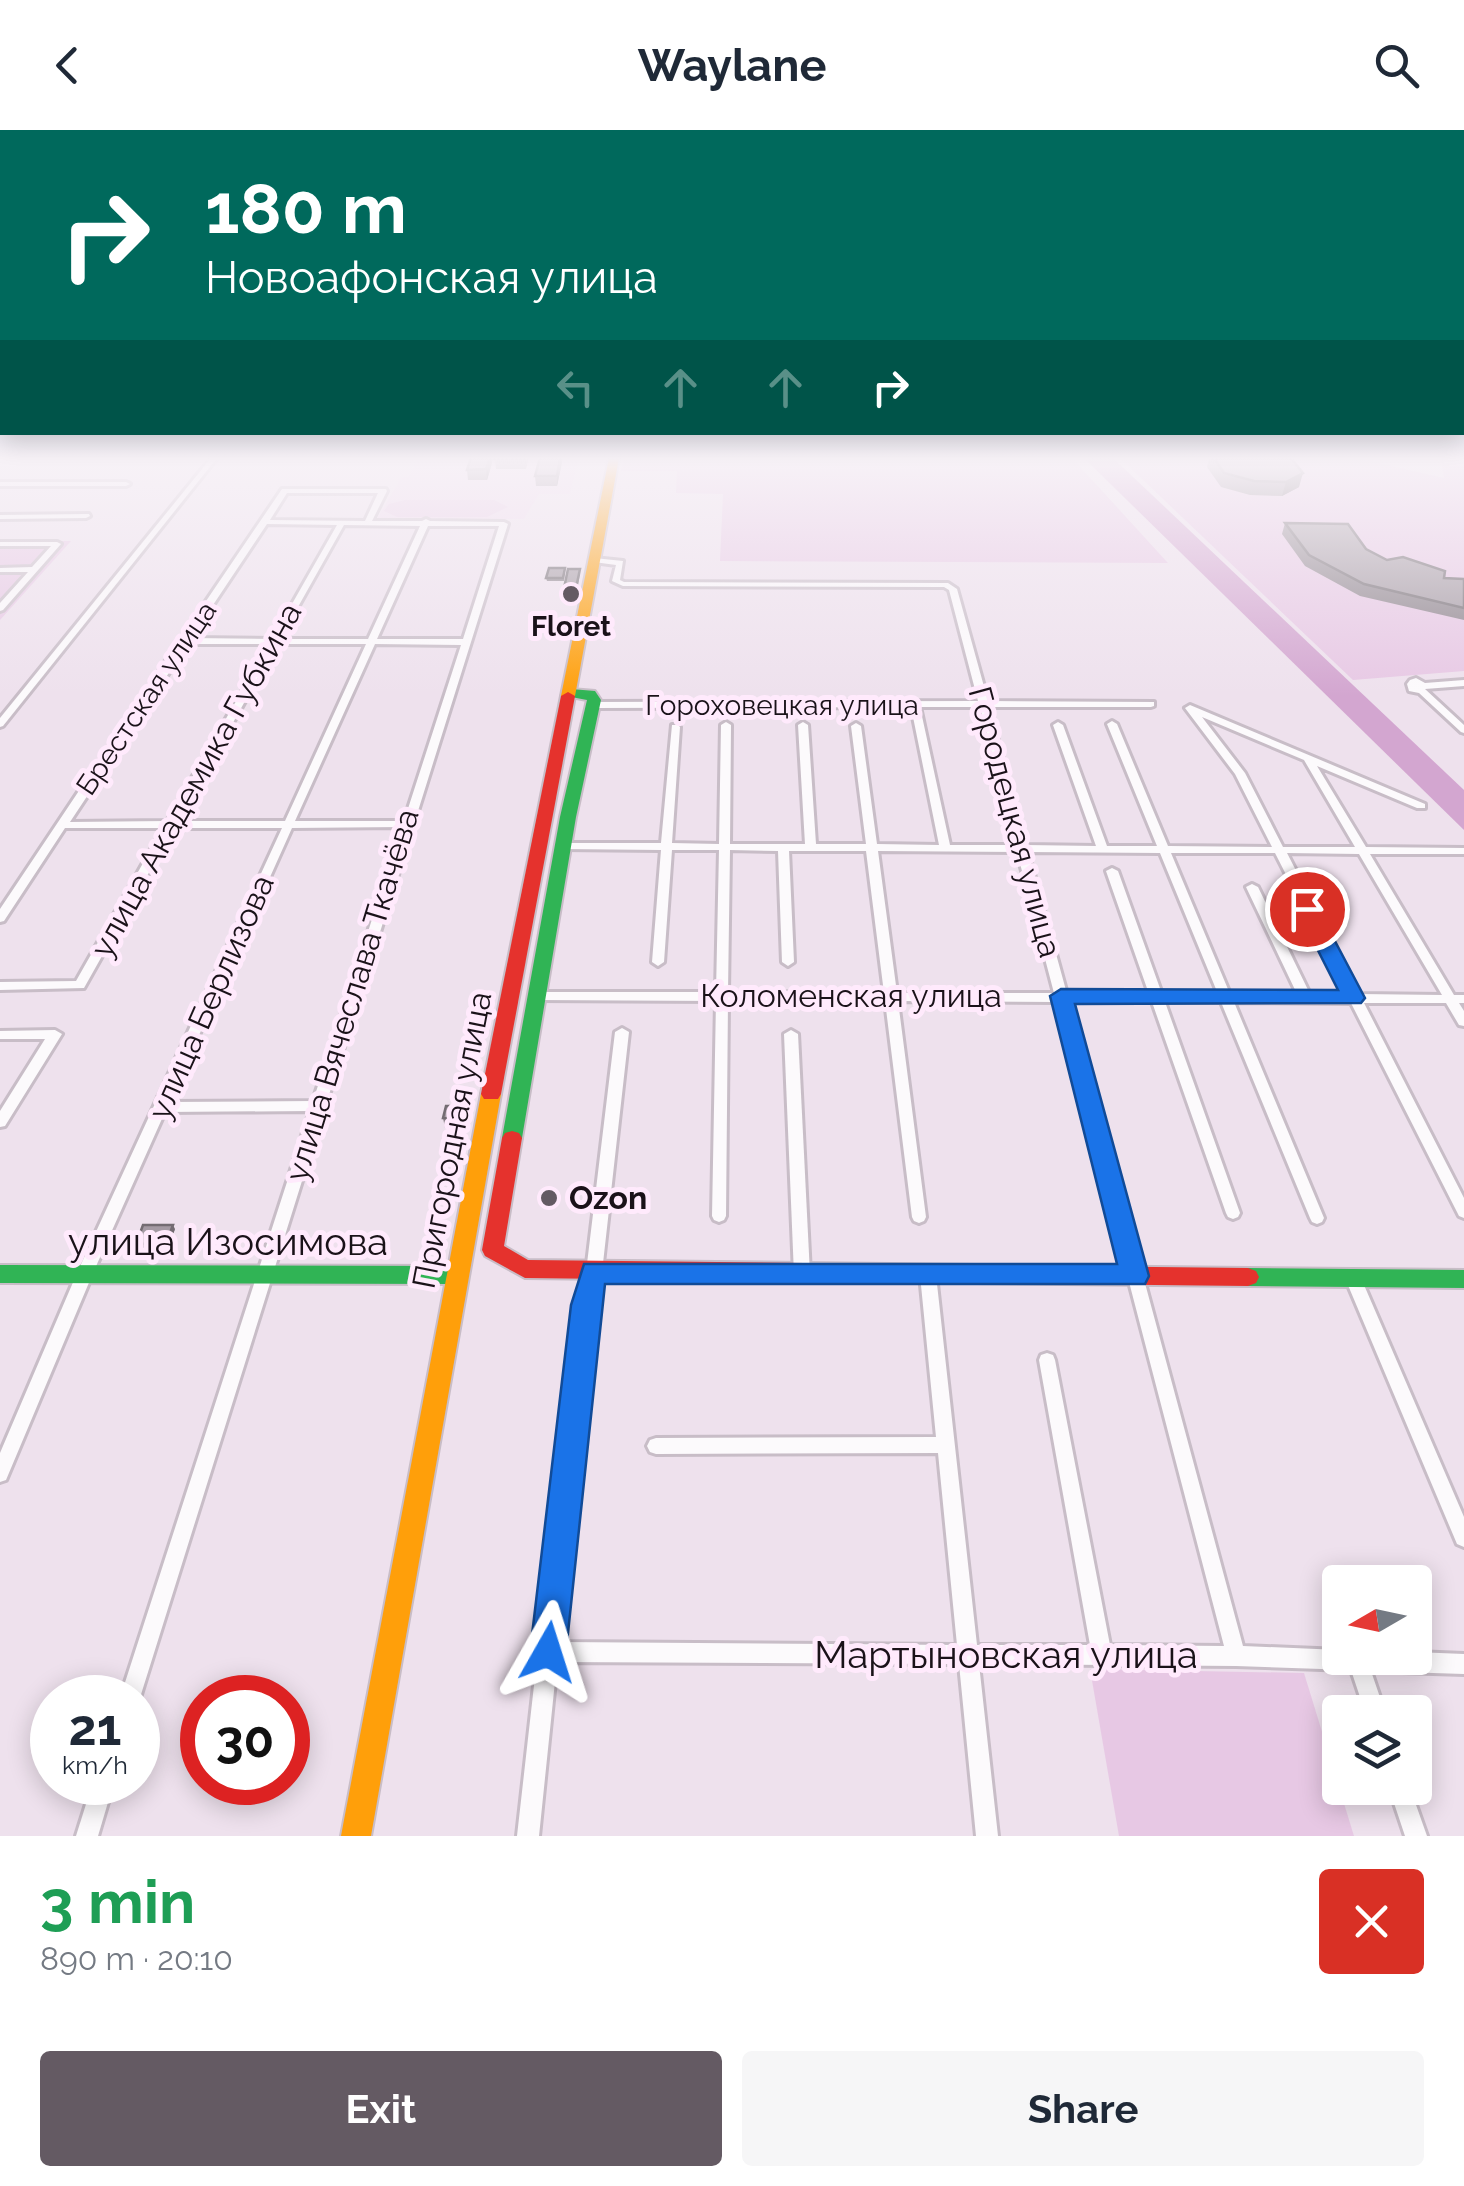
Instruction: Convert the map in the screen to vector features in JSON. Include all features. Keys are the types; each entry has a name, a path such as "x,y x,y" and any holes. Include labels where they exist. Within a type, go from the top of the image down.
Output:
{"street":[{"path":"0,724 150,538"},
{"name":"Брестская улица","path":"0,918 255,538"},
{"name":"улица Академика Губкина","path":"0,986 80,986 333,538"},
{"name":"улица Берлизова","path":"0,1474 85,1274 419,538"},
{"name":"улица Вячеслава Ткачёва","path":"137,1675 497,538"},
{"name":"Пригородная улица","path":"356,1836 456,1275 602,538"},
{"path":"0,544 57,544 0,608"},
{"name":"Городецкая улица","path":"598,560 620,563 616,581 623,584 950,586 1236,1656"},
{"path":"0,570 35,569"},
{"path":"0,590 16,590"},
{"path":"183,641 465,642"},
{"path":"1464,683 1422,688 1464,730"},
{"path":"571,693 590,694 593,706 562,846 494,1250 514,1268 594,1272 1464,1278"},
{"name":"Гороховецкая улица","path":"593,706 1151,704"},
{"path":"915,705 945,848"},
{"path":"1421,806 1190,708 1240,773 1464,1212"},
{"path":"1112,724 1317,1218"},
{"path":"719,1216 726,725"},
{"path":"803,725 811,848"},
{"path":"1058,725 1103,849"},
{"path":"856,726 919,1217"},
{"path":"658,962 674,727"},
{"path":"1306,758 1457,999 1464,1022"},
{"path":"547,816 568,817"},
{"path":"61,825 405,824"},
{"path":"562,846 1464,851"},
{"path":"783,848 788,962"},
{"path":"1112,870 1233,1213"},
{"path":"1252,887 1305,997"},
{"name":"Коломенская улица","path":"508,1009 536,1003 722,996 1457,999"},
{"path":"528,1836 585,1305 594,1272 622,1032"},
{"path":"0,1035 55,1034 0,1122"},
{"path":"791,1034 802,1274"},
{"path":"162,1107 315,1106"},
{"name":"улица Изосимова","path":"0,1274 456,1275"},
{"path":"928,1275 987,1836"},
{"path":"1353,1278 1464,1538"},
{"path":"1047,1360 1102,1655"},
{"path":"656,1446 946,1445"},
{"name":"Мартыновская улица","path":"548,1652 1322,1659"},
{"name":"Мартыновская улица","path":"1432,1663 1464,1664"},
{"path":"87,1836 97,1805"},
{"path":"1406,1805 1416,1836"}],"shaded area":[{"path":"721,538 1145,538 1168,563 720,561"},
{"path":"1165,538 1197,538 1464,790 1464,830"},
{"path":"1204,538 1464,538 1464,671 1353,680"},
{"path":"0,541 71,541 0,620"},
{"path":"1090,1669 1304,1673 1322,1732 1322,1805 1344,1805 1354,1836 1119,1836"}],"building":[{"path":"1296,538 1358,538 1366,549 1387,560 1403,557 1445,571 1444,578 1464,579 1464,608 1364,584 1309,555"},
{"path":"549,568 565,568 563,578 546,578"},
{"path":"568,569 580,569 575,593 563,593"},
{"path":"446,1106 469,1106 466,1119 443,1118"},
{"path":"143,1225 173,1225 166,1243 136,1244"}],"traffic: fast":[{"path":"512,1138 568,817 594,700 590,694 571,693"},
{"path":"0,1274 456,1275"},
{"path":"1248,1277 1464,1279"}],"traffic: slow":[{"path":"568,696 599,538"},
{"path":"356,1836 491,1094"}],"traffic: jam":[{"path":"491,1094 568,696"},
{"path":"512,1138 493,1250 525,1269 1248,1277"}],"place":[{"name":"Floret","path":"571,594"},
{"name":"Ozon","path":"549,1198"}],"route":[{"path":"548,1652 585,1305 594,1272 1134,1276 1061,996 1353,998 1307,909"}]}
